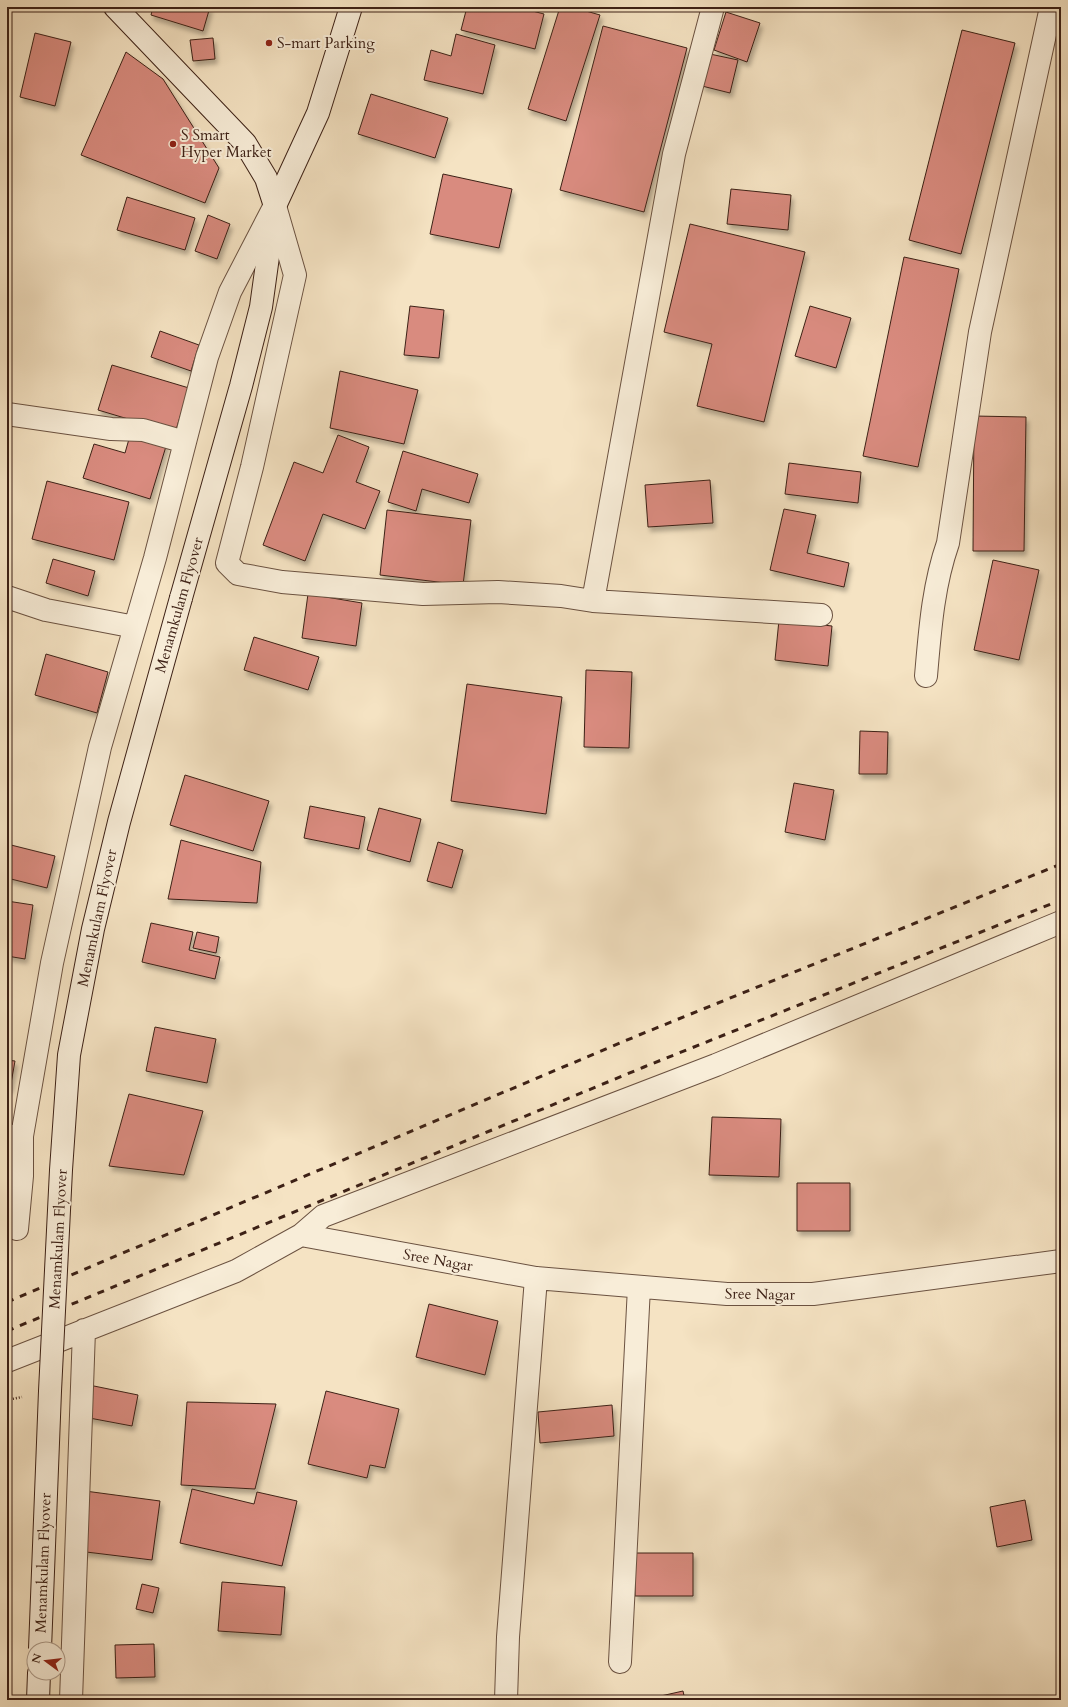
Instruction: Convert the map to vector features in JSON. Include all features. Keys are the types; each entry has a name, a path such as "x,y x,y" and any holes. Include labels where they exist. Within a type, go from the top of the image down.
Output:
{"street":[{"path":"115,7 245,143 266,178 295,275 252,467 227,563 238,574 282,582 422,594 498,592 561,596 593,601 821,615"},
{"path":"17,1229 22,1176 15,1136 100,748 135,627 207,357 230,292 275,206 318,113 351,7"},
{"path":"593,601 605,542 624,422 636,366 674,154 713,7"},
{"path":"926,676 931,613 938,570 948,543 980,332 1051,7"},
{"name":"Menamkulam Flyover","path":"40,1641 51,1360 61,1170 70,1055 93,929 113,845 180,598 241,386 259,314 275,206"},
{"path":"7,414 111,429 144,430 185,442"},
{"path":"7,597 46,610 135,627"},
{"path":"8,1366 84,1330 236,1271 301,1235 322,1216 716,1065 1061,922"},
{"name":"Sree Nagar","path":"301,1235 536,1278 727,1294 813,1294 1061,1261"},
{"path":"506,1700 508,1637 536,1278"},
{"path":"620,1662 639,1287"},
{"path":"71,1700 84,1330"},
{"path":"38,1700 39,1681"}],"building":[{"path":"153,7 210,7 203,31 151,15"},
{"path":"467,7 517,7 544,14 535,49 461,30"},
{"path":"560,7 572,7 600,15 566,121 528,109"},
{"path":"726,12 760,23 747,62 714,50"},
{"path":"603,26 687,48 644,212 560,190"},
{"path":"962,30 1015,43 961,254 909,240"},
{"path":"35,33 71,42 55,106 20,97"},
{"path":"456,34 495,45 483,94 424,80 431,50 451,56"},
{"path":"213,38 215,59 193,61 190,40"},
{"path":"126,52 163,79 219,168 205,203 81,155"},
{"path":"710,54 738,60 730,93 702,86"},
{"path":"371,94 448,118 435,158 358,134"},
{"path":"443,174 512,189 499,248 430,234"},
{"path":"731,189 791,195 788,230 727,224"},
{"path":"127,197 195,218 185,250 117,230"},
{"path":"208,215 230,224 217,259 195,251"},
{"path":"690,224 805,252 764,422 697,406 712,344 664,332"},
{"path":"904,257 959,269 918,467 863,456"},
{"path":"410,306 444,310 439,358 404,355"},
{"path":"810,306 851,318 836,368 795,356"},
{"path":"160,331 199,345 191,371 151,357"},
{"path":"112,365 189,388 175,433 98,410"},
{"path":"340,371 418,390 404,444 330,428"},
{"path":"974,416 1026,417 1024,551 973,551"},
{"path":"131,432 167,443 150,499 83,478 94,444 125,453"},
{"path":"338,435 369,447 356,482 380,491 365,529 323,514 305,561 263,545 294,462 323,473"},
{"path":"403,451 478,474 469,503 422,489 416,511 388,502"},
{"path":"789,463 861,472 858,503 785,494"},
{"path":"710,480 713,523 648,527 645,485"},
{"path":"47,481 129,502 114,560 32,539"},
{"path":"784,509 816,515 807,553 849,563 844,587 770,570"},
{"path":"387,510 471,520 463,585 380,575"},
{"path":"53,559 95,571 88,596 46,583"},
{"path":"993,560 1039,570 1019,660 974,650"},
{"path":"308,594 362,603 356,646 302,638"},
{"path":"779,620 832,626 828,666 775,660"},
{"path":"254,637 319,657 308,690 244,670"},
{"path":"46,654 108,672 97,713 35,695"},
{"path":"586,670 632,672 629,748 584,747"},
{"path":"467,684 562,697 546,814 451,801"},
{"path":"860,731 888,732 887,774 859,774"},
{"path":"185,775 269,801 253,851 170,825"},
{"path":"794,783 834,790 825,840 785,832"},
{"path":"310,806 365,817 359,849 304,838"},
{"path":"379,808 421,819 410,862 367,850"},
{"path":"181,840 261,862 257,903 168,899"},
{"path":"438,842 463,850 452,888 427,881"},
{"path":"7,844 55,856 47,888 7,878"},
{"path":"7,901 33,905 25,959 7,956"},
{"path":"151,923 193,932 189,950 220,957 215,979 142,962"},
{"path":"197,932 219,937 216,953 193,948"},
{"path":"155,1027 216,1039 207,1083 146,1071"},
{"path":"7,1060 15,1061 10,1089 7,1088"},
{"path":"129,1094 203,1111 184,1175 109,1166"},
{"path":"712,1117 781,1119 779,1177 709,1175"},
{"path":"797,1183 850,1183 850,1231 797,1231"},
{"path":"429,1304 498,1321 485,1375 416,1357"},
{"path":"89,1385 138,1395 132,1426 84,1417"},
{"path":"326,1391 399,1409 385,1468 370,1465 367,1478 308,1464"},
{"path":"187,1402 276,1404 255,1489 181,1485"},
{"path":"612,1405 614,1436 540,1443 538,1412"},
{"path":"192,1489 254,1504 257,1492 297,1501 282,1566 180,1543"},
{"path":"85,1491 160,1501 152,1560 78,1551"},
{"path":"1025,1500 1032,1540 997,1547 990,1507"},
{"path":"635,1553 693,1553 693,1596 635,1596"},
{"path":"222,1582 285,1587 281,1635 218,1631"},
{"path":"142,1584 159,1588 153,1613 136,1609"},
{"path":"154,1644 155,1677 116,1678 115,1645"},
{"path":"683,1691 685,1700 643,1700"}],"railway":[{"path":"7,1302 639,1035 1061,864"},
{"path":"7,1331 644,1067 1061,900"}],"place":[{"name":"S-mart Parking","path":"269,43"},
{"name":"S Smart Hyper Market","path":"173,144"}]}
